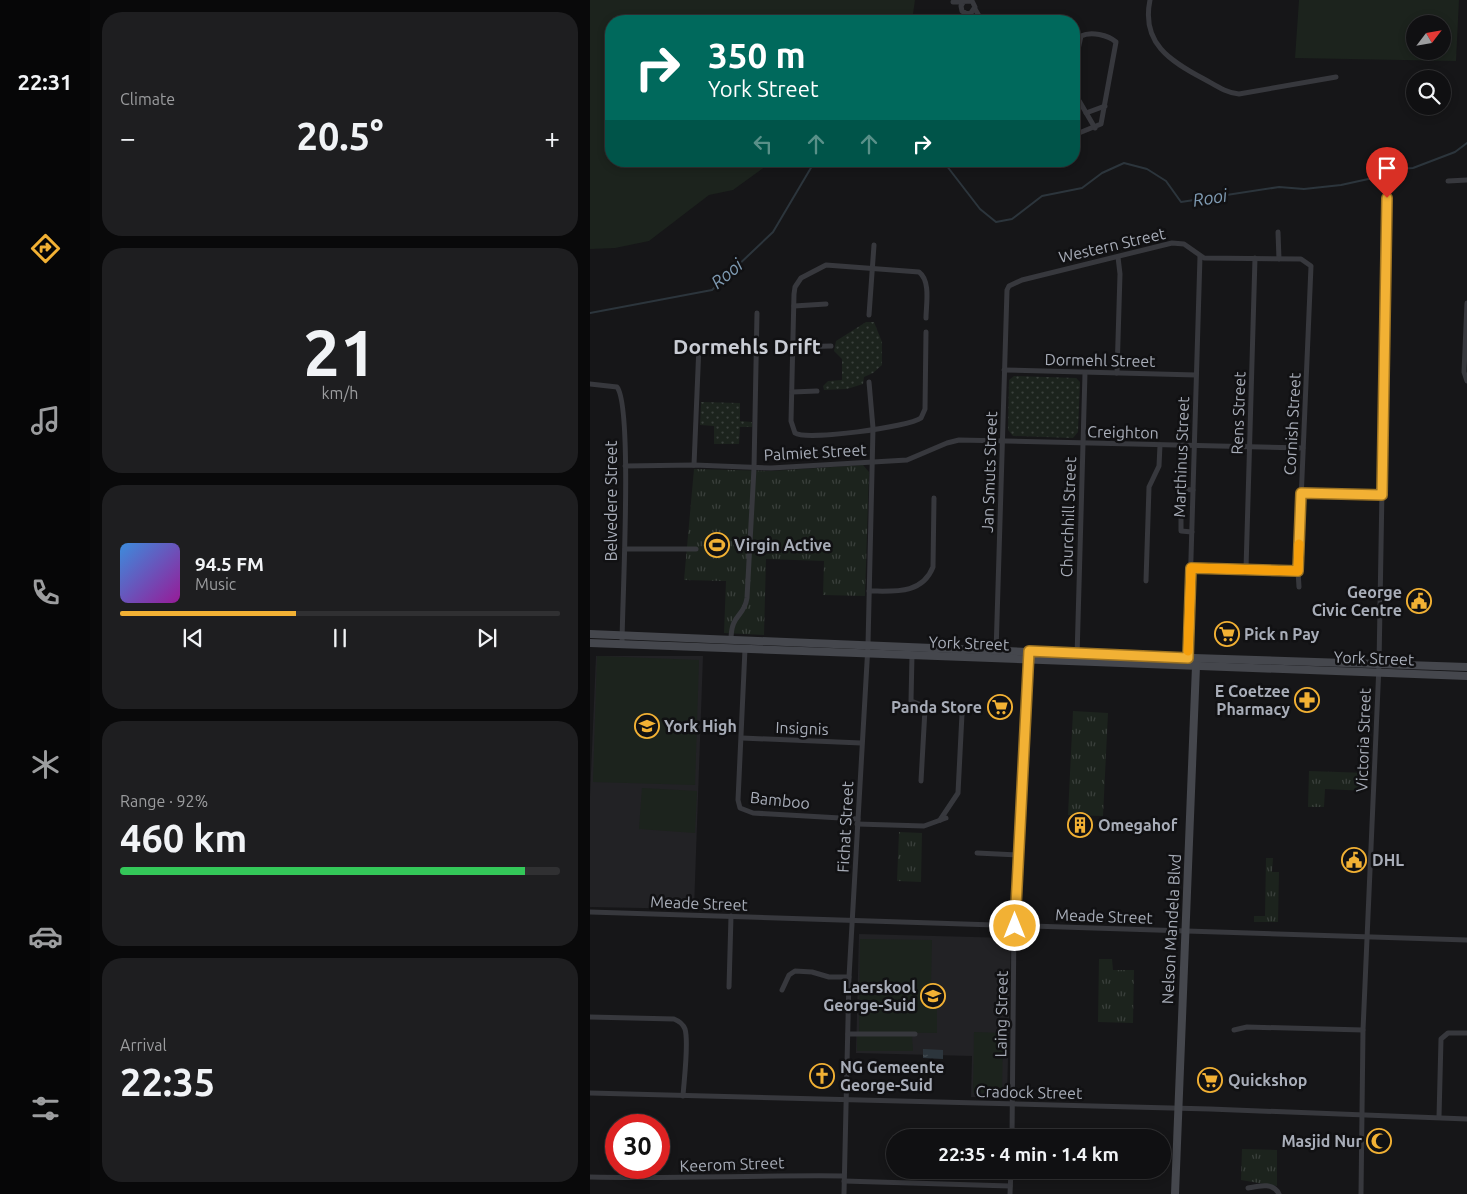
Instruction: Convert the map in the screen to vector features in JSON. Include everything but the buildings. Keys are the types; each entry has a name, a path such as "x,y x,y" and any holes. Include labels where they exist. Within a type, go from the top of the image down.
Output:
{"main road":[{"name":"York Street","path":"590,634 731,640 868,649 1029,655 1077,653 1188,658 1467,676"},
{"name":"York Street","path":"590,643 745,649 868,649 912,655 996,654"},
{"name":"York Street","path":"1029,655 1077,662 1196,666 1379,669 1467,667"},
{"path":"1188,658 1196,666"},
{"name":"Nelson Mandela Blvd","path":"1175,1194 1196,666"}],"street":[{"path":"950,1 976,0"},
{"path":"968,1 961,6 964,12 971,14 980,0"},
{"path":"1150,0 1149,28 1164,53 1174,63 1228,92 1239,94 1336,77"},
{"path":"950,1 967,15"},
{"path":"968,1 979,15"},
{"path":"1080,41 1081,36 1086,34 1098,35 1116,42 1101,124 1080,134"},
{"path":"1080,102 1095,128"},
{"path":"1086,113 1105,106"},
{"path":"1448,181 1467,180"},
{"name":"Victoria Street","path":"1361,1194 1366,937 1379,669 1387,196"},
{"path":"1278,232 1279,259"},
{"name":"Western Street","path":"1009,286 1022,280 1178,242 1190,247 1200,256 1210,258 1301,259 1307,262"},
{"path":"869,315 874,245"},
{"name":"Marthinus Street","path":"1188,658 1200,256"},
{"path":"1117,373 1120,274 1118,257"},
{"name":"Rens Street","path":"1246,569 1255,258"},
{"name":"Cornish Street","path":"1299,588 1298,571 1311,271 1307,262"},
{"path":"926,318 926,284 922,274 915,272 834,265 820,266 797,282 794,287 792,427 799,436 843,434 912,423 924,414 926,332"},
{"name":"Jan Smuts Street","path":"996,654 1006,301 1009,286"},
{"path":"794,306 826,304"},
{"path":"1467,304 1464,372 1467,381"},
{"path":"731,640 733,622 746,606 754,468 757,313"},
{"path":"694,465 699,345"},
{"path":"792,347 831,346"},
{"name":"Dormehl Street","path":"1004,370 1196,375"},
{"name":"Churchhill Street","path":"1077,662 1085,373"},
{"name":"Fichat Street","path":"844,1194 849,977 868,649 873,428 870,382"},
{"name":"Belvedere Street","path":"590,384 611,385 621,392 625,466 622,644"},
{"path":"792,392 817,391"},
{"name":"Palmiet Street","path":"625,466 694,465 754,468 911,459 953,440 1002,441"},
{"name":"Creighton","path":"1002,441 1303,448"},
{"path":"1146,581 1149,488 1159,466 1160,445"},
{"path":"1192,532 1181,531 1181,489 1193,490"},
{"path":"1301,493 1382,495"},
{"path":"869,591 906,591 913,588 929,574 933,567 934,498"},
{"path":"625,549 696,549"},
{"path":"1191,568 1298,571"},
{"name":"Bamboo","path":"745,649 738,800 742,810 753,813 857,821"},
{"path":"912,655 911,701 922,705 925,709 921,781"},
{"name":"Laing Street","path":"1012,1129 1015,926 1029,655"},
{"path":"940,820 958,791 962,714"},
{"name":"Insignis","path":"742,738 861,744"},
{"path":"857,821 924,826 946,818"},
{"path":"977,853 1018,855"},
{"name":"Meade Street","path":"590,912 1467,940"},
{"path":"729,987 731,916"},
{"path":"782,990 795,970 812,972 828,977 849,977"},
{"path":"590,1017 674,1019 680,1022 686,1030 683,1096"},
{"path":"1234,1030 1247,1027 1363,1030"},
{"path":"1439,1117 1442,1039 1448,1033 1467,1033"},
{"path":"848,1034 914,1034"},
{"name":"Cradock Street","path":"590,1094 1012,1104 1467,1118"},
{"name":"Keerom Street","path":"590,1177 697,1179 750,1175 1010,1186"},
{"path":"1010,1179 1010,1194"},
{"path":"1248,1188 1270,1186 1275,1188 1278,1194"}],"shaded area":[{"name":"York High","path":"596,656 703,656 694,909 590,907 590,796"},
{"name":"Laerskool George-Suid","path":"859,934 1011,938 1007,1098 971,1097 972,1056 856,1053"}],"green space":[{"path":"590,0 915,0 913,15 605,15 605,167 765,167 733,190 709,195 649,241 615,248 590,249"},
{"path":"1299,0 1459,0 1456,61 1295,58"},
{"path":"866,322 874,322 882,342 882,365 873,373 864,377 863,384 847,389 824,390 823,386 828,381 842,380 842,359 834,351 836,341"},
{"path":"1014,376 1076,378 1080,382 1078,432 1073,438 1013,436 1008,430 1009,380"},
{"path":"701,402 740,403 740,421 752,422 752,427 740,427 739,444 714,444 714,426 700,425"},
{"path":"863,465 869,472 865,596 823,595 824,561 766,559 764,635 724,633 726,581 684,580 694,469 771,471"},
{"path":"597,656 699,660 695,785 593,782"},
{"path":"1073,711 1108,713 1103,816 1068,815"},
{"path":"1309,771 1367,773 1367,791 1325,789 1324,807 1308,807"},
{"path":"642,788 697,791 695,833 639,829"},
{"path":"899,832 922,833 921,882 897,881"},
{"path":"1266,858 1273,858 1272,872 1279,872 1278,922 1254,922 1254,916 1265,916"},
{"path":"860,939 932,940 931,986 937,992 937,1033 859,1032"},
{"path":"1099,959 1112,959 1113,970 1134,970 1133,1023 1098,1022"},
{"path":"974,1032 1003,1033 1002,1094 973,1093"},
{"path":"857,1036 912,1036 913,1051 857,1051"},
{"path":"1242,1149 1277,1150 1277,1186 1241,1180"}],"water":[{"path":"923,1049 943,1050 943,1059 923,1058"}],"waterway":[{"name":"Rooi","path":"948,167 980,209 996,222 1012,219 1042,196 1082,188 1102,173 1124,163 1147,169 1166,181 1181,202 1279,187 1304,189 1341,185 1382,176 1397,169 1413,168 1455,152 1467,143"},
{"name":"Rooi","path":"590,313 712,290 773,232 811,167"}],"slow traffic":[{"path":"1188,651 1191,568 1298,571 1299,544"}],"place":[{"name":"Virgin Active","path":"717,545"},
{"name":"George Civic Centre","path":"1419,601"},
{"name":"Pick n Pay","path":"1227,634"},
{"name":"E Coetzee Pharmacy","path":"1307,700"},
{"name":"Panda Store","path":"1000,707"},
{"name":"York High","path":"647,726"},
{"name":"Omegahof","path":"1080,825"},
{"name":"DHL","path":"1354,860"},
{"name":"Laerskool George-Suid","path":"933,996"},
{"name":"NG Gemeente George-Suid","path":"822,1076"},
{"name":"Quickshop","path":"1210,1080"},
{"name":"Masjid Nur","path":"1379,1141"}],"district":[{"name":"Dormehls Drift","path":"747,347"}],"route":[{"path":"1015,926 1029,651 1188,658 1191,568 1298,571 1301,493 1382,495 1387,198"}]}
